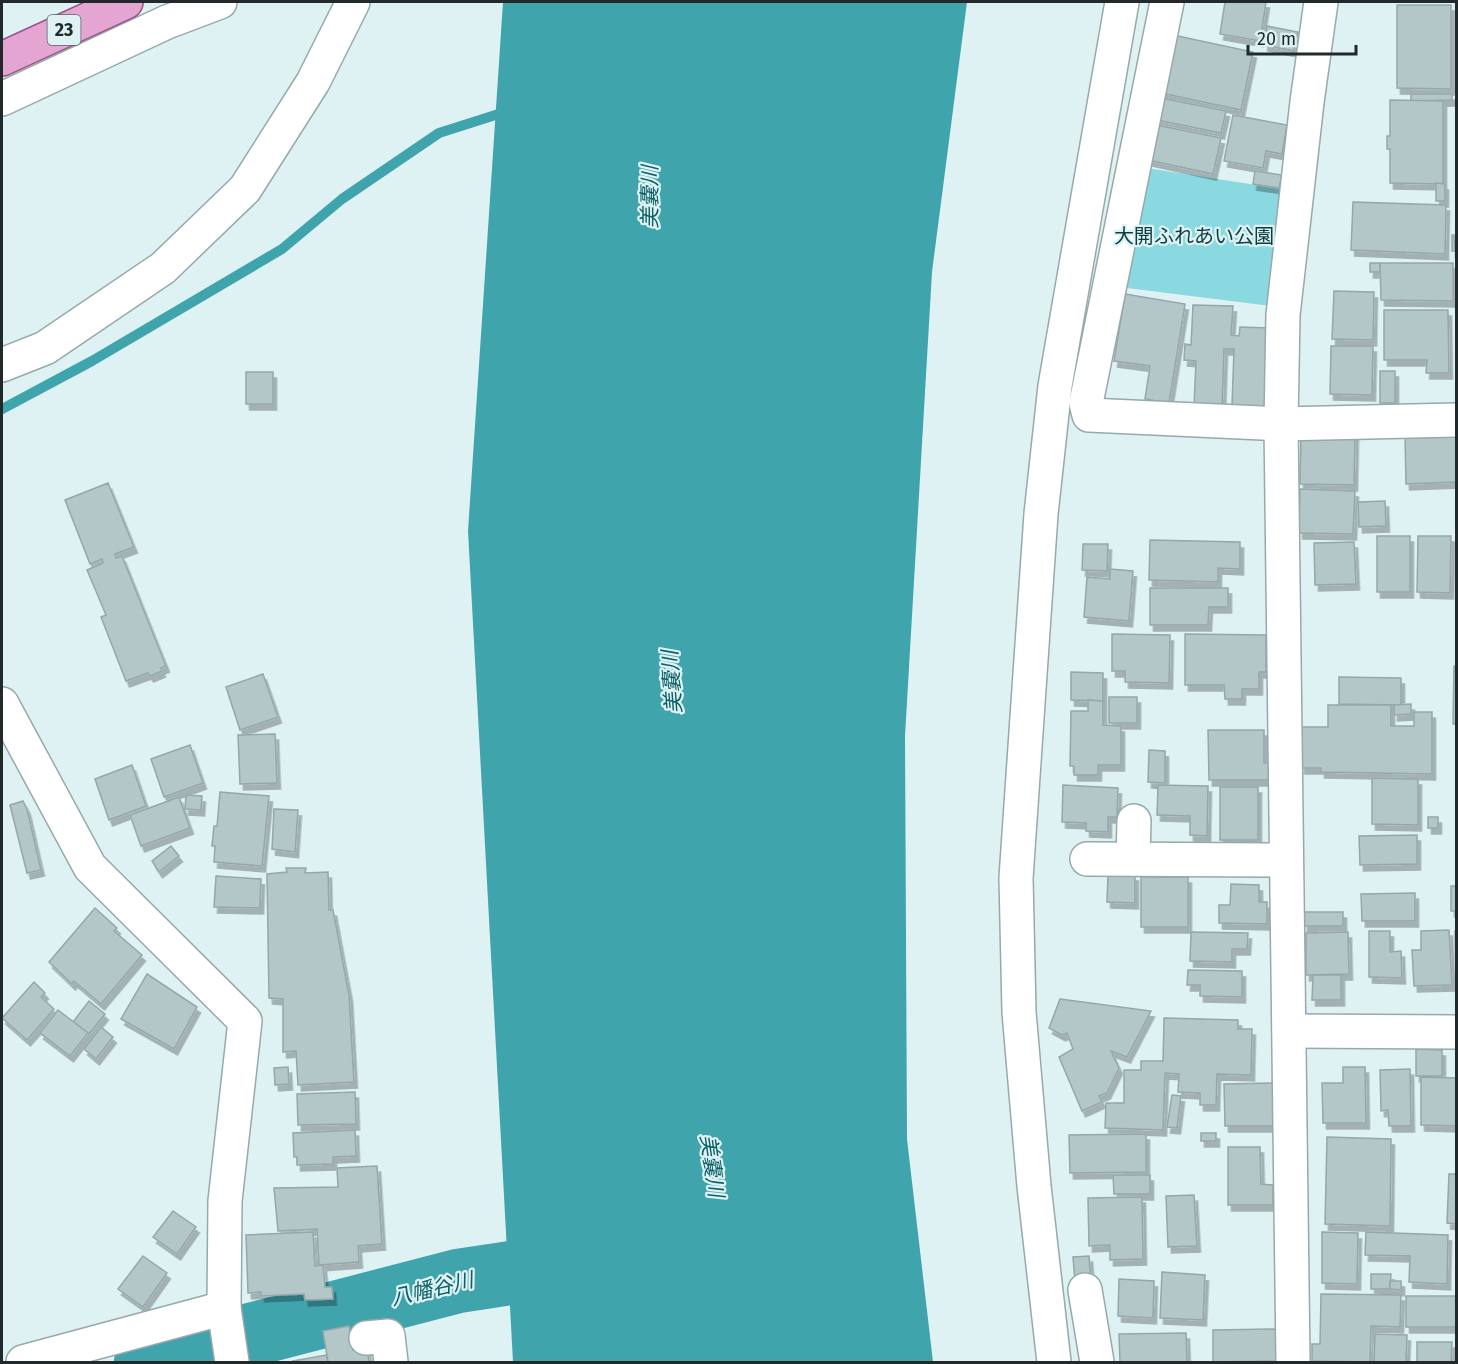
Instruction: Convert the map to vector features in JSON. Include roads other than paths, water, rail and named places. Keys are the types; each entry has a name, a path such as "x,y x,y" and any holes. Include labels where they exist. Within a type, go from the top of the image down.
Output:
{"main road":[{"name":"23","path":"2,59 126,2"}],"street":[{"path":"2,99 167,22 219,2"},
{"path":"2,365 45,348 163,268 245,189 314,82 353,2"},
{"path":"1054,1362 1034,1186 1019,1012 1016,878 1041,514 1055,386 1122,2"},
{"path":"1167,2 1086,403 1089,416 1281,424 1456,420"},
{"path":"1293,1362 1281,424 1284,315 1307,102 1321,2"},
{"path":"2,704 90,867 245,1021 225,1201 224,1308 232,1362"},
{"path":"1133,859 1134,821"},
{"path":"1087,859 1286,860"},
{"path":"1289,1031 1456,1032"},
{"path":"1085,1290 1097,1362"},
{"path":"23,1362 224,1308"},
{"path":"366,1338 388,1336 391,1362"}],"water":[{"name":"美嚢川","path":"503,2 967,2 932,272 905,736 907,1139 933,1362 513,1362 468,531"}],"waterway":[{"path":"2,409 92,361 282,249 342,199 439,133 508,111"},
{"name":"八幡谷川","path":"146,1362 458,1281 596,1260"}],"park label":[{"name":"大開ふれあい公園","path":"1194,236"}]}
